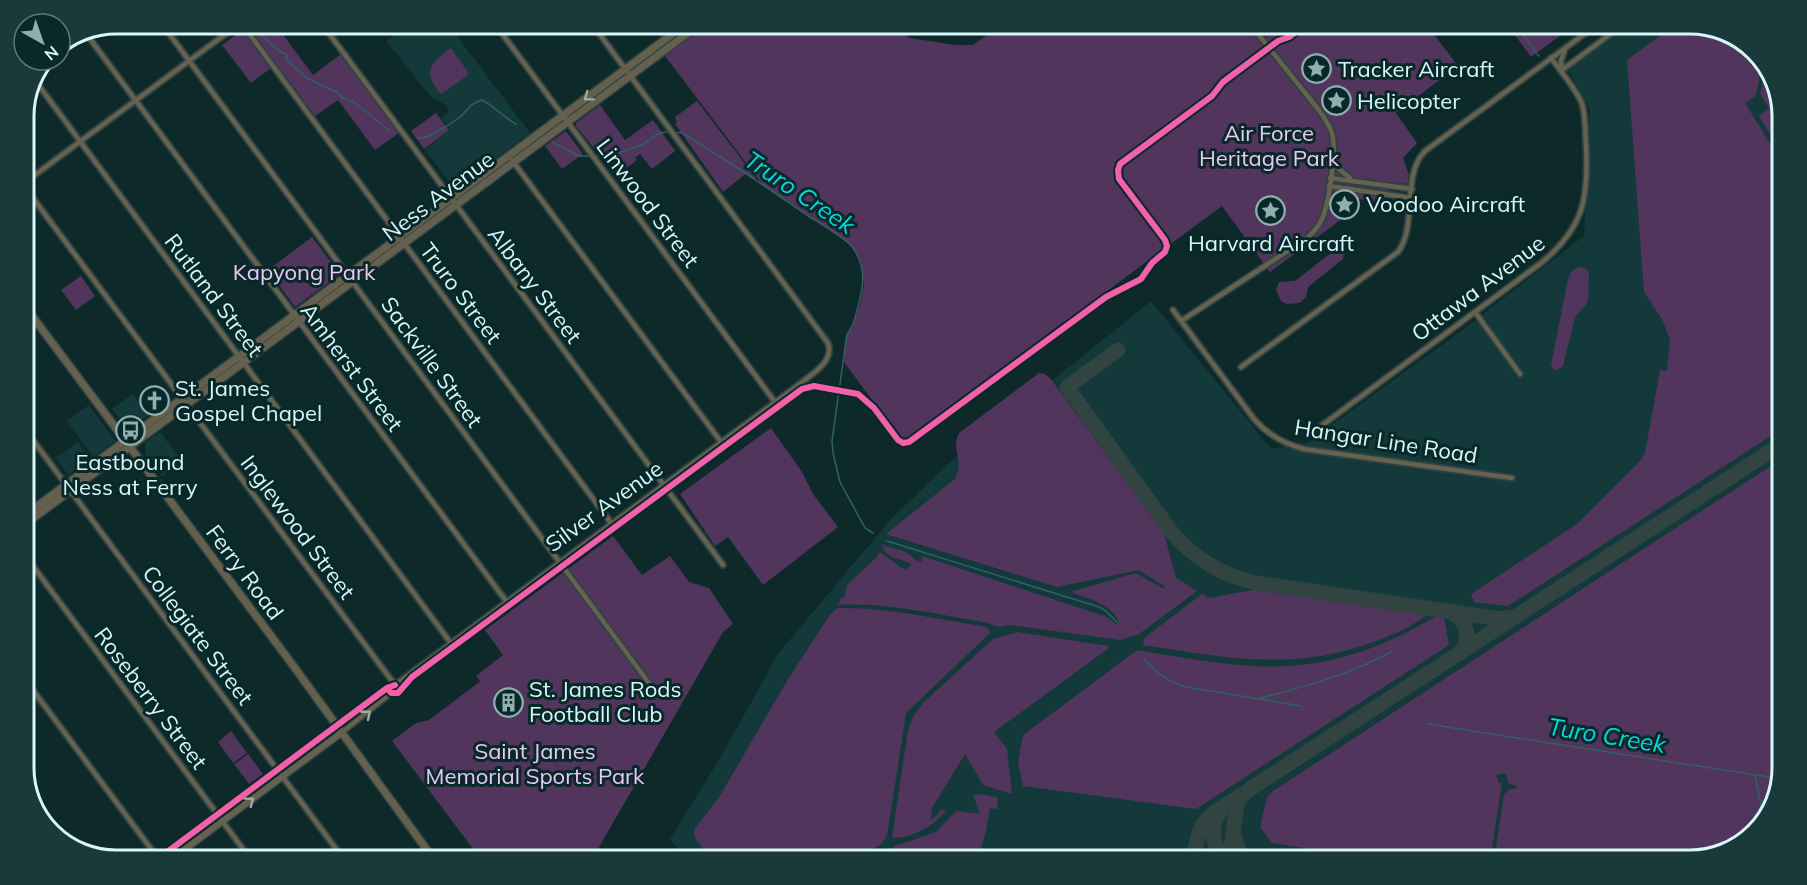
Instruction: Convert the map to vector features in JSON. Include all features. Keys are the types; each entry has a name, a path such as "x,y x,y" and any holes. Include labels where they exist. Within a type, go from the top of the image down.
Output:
{"main road":[{"name":"Ness Avenue","path":"628,72 674,34"},
{"name":"Ness Avenue","path":"241,360 293,315 402,240 682,34"},
{"name":"Ness Avenue","path":"35,516 241,360 353,282 402,240"},
{"name":"Ferry Road","path":"35,321 292,664 427,850"},
{"name":"Ness Avenue","path":"127,445 143,438 184,402"},
{"path":"136,457 143,438"},
{"name":"Ness Avenue","path":"35,509 69,488"}],"street":[{"name":"Sackville Street","path":"169,34 654,690"},
{"path":"35,176 226,34"},
{"name":"Truro Street","path":"248,34 611,523"},
{"name":"Albany Street","path":"329,34 723,565"},
{"name":"Linwood Street","path":"502,34 775,402"},
{"path":"600,34 628,72"},
{"path":"1258,34 1327,121 1332,133 1338,168 1352,180"},
{"path":"1241,368 1398,252 1403,242 1416,164 1425,151 1585,34"},
{"path":"1562,72 1611,34"},
{"name":"Amherst Street","path":"90,39 506,601"},
{"path":"1562,72 1562,57 1567,47"},
{"name":"Ottawa Avenue","path":"1309,435 1552,254 1566,239 1580,214 1587,179 1584,111 1578,96 1551,58"},
{"name":"Silver Avenue","path":"171,850 775,402 826,361 830,352 828,343 628,72"},
{"name":"Rutland Street","path":"40,87 450,642"},
{"path":"1181,321 1310,236 1323,216 1334,154"},
{"path":"511,159 721,442"},
{"path":"1330,178 1412,189"},
{"path":"1329,186 1411,198"},
{"name":"Inglewood Street","path":"35,199 395,685"},
{"name":"Hangar Line Road","path":"1173,310 1254,419 1284,442 1304,448 1512,478"},
{"path":"1475,312 1520,374"},
{"name":"Collegiate Street","path":"35,443 337,850"},
{"name":"Roseberry Street","path":"35,569 244,850"},
{"name":"Silver Avenue","path":"184,850 341,733 391,693 395,685"},
{"path":"35,693 151,850"}],"shaded area":[{"path":"395,34 456,34 530,133 454,188 425,150 450,129 442,118 449,110 446,105 431,97 386,41"},
{"path":"1613,34 1702,35 1727,43 1745,55 1759,71 1771,100 1772,780 1759,814 1741,834 1732,840 1702,850 680,850 670,839 719,760 778,654 890,520 947,465 1151,301 1271,449 1307,443 1464,329 1584,236 1590,109 1567,68"},
{"path":"133,394 149,415 128,430 112,409"},
{"path":"89,405 115,441 93,457 67,421"},
{"path":"160,432 182,461 162,476 145,453 146,442"},
{"path":"78,442 90,458 68,475 56,458"}],"green space":[{"path":"237,34 246,34 271,68 251,83 222,45"},
{"path":"253,34 282,34 313,75 341,54 399,133 375,150 338,100 315,116"},
{"name":"Air Force Heritage Park","path":"686,34 904,34 910,38 956,45 973,45 988,34 1437,34 1435,36 1458,66 1396,113 1417,143 1403,158 1409,175 1408,184 1389,182 1386,203 1359,199 1358,207 1270,272 1222,206 903,442 844,362 847,334 852,328 860,305 864,284 861,261 852,246 762,184 662,52"},
{"path":"1514,34 1562,34 1531,57"},
{"path":"1662,34 1702,35 1736,48 1752,62 1760,73 1756,96 1745,103 1772,147 1772,435 1508,606 1474,602 1471,594 1577,524 1640,461 1645,453 1660,370 1667,371 1670,340 1663,321 1644,292 1627,60"},
{"path":"451,48 468,72 467,76 441,94 432,80 431,68 438,58"},
{"path":"1763,79 1771,100 1772,137 1759,116 1769,108 1760,94"},
{"path":"697,101 756,178 753,180 747,173 723,192 675,124 677,122 675,117"},
{"path":"600,105 625,140 653,120 675,151 652,169 640,154 635,158 637,160 616,176 576,126 576,123"},
{"path":"436,113 449,130 424,149 411,131"},
{"path":"566,131 583,154 562,169 545,146"},
{"name":"Kapyong Park","path":"312,237 340,274 295,307 268,270"},
{"path":"1341,248 1344,252 1343,259 1308,287 1306,297 1300,303 1287,304 1281,301 1276,290 1279,282 1295,281 1336,249"},
{"path":"1579,267 1589,272 1588,301 1575,317 1563,366 1555,371 1551,365 1568,279 1571,272"},
{"path":"81,276 95,296 76,310 61,290"},
{"path":"1039,373 1050,378 1164,533 1176,578 1197,591 1139,634 1120,640 1010,625 998,627 988,623 895,607 838,605 841,598 845,597 847,585 880,552 906,570 911,564 886,553 882,544 905,552 918,561 921,562 922,556 1107,617 1117,625 1119,623 1116,616 1106,606 1070,592 1136,573 1164,589 1164,586 1139,570 1057,587 886,534 955,479 959,465 956,445 959,433"},
{"path":"771,428 802,472 813,494 838,527 763,585 728,537 715,546 680,494"},
{"path":"1772,465 1772,780 1759,814 1741,834 1732,840 1702,850 1496,850 1504,794 1510,789 1516,789 1517,786 1508,783 1504,773 1494,776 1497,777 1499,783 1502,783 1492,850 1317,850 1272,843 1260,827 1267,797"},
{"name":"Saint James Memorial Sports Park","path":"613,536 642,575 670,556 689,582 709,588 733,624 723,632 597,850 474,850 392,741 416,723 429,720 478,683 480,681 476,676 503,655 485,630"},
{"path":"1259,589 1425,614 1425,616 1382,639 1346,651 1317,657 1260,660 1143,645 1144,638 1202,594 1209,598"},
{"path":"837,608 875,609 987,627 990,633 906,713 887,836 880,845 870,850 704,850 694,835 695,828 718,799 787,681 829,616"},
{"path":"1437,616 1444,617 1449,645 1196,809 1023,786 1018,762 1023,735 1136,650 1239,665 1303,665 1372,648"},
{"path":"1017,632 1109,648 994,732 1007,749 1012,794 983,785 965,754 932,808 932,820 942,809 946,810 941,816 929,826 915,833 892,838 908,730 914,715 924,702 993,639"},
{"path":"231,731 247,753 233,763 218,742"},
{"path":"248,754 263,774 249,784 234,764"},
{"path":"983,794 998,798 997,809 990,808 980,850 890,850 895,846 936,832 956,811 980,814 973,795"}],"waterway":[{"name":"Truro Creek","path":"260,34 287,55 287,60 307,78 354,102 390,131"},
{"path":"1522,34 1536,52"},
{"name":"Truro Creek","path":"418,138 439,130 482,100 516,124"},
{"name":"Truro Creek","path":"596,156 626,151 658,134 669,132"},
{"name":"Truro Creek","path":"674,132 682,133 746,173 838,235 853,248 858,256 863,273 862,291 854,322 847,334 832,441 840,482 865,528 873,533"},
{"name":"Truro Creek","path":"552,142 579,156 591,156"},
{"name":"Truro Creek","path":"887,541 1099,607 1118,623"},
{"path":"1261,698 1345,673 1393,651"},
{"name":"Truro Creek","path":"1144,659 1163,676 1186,687 1302,706"},
{"name":"Turo Creek","path":"1428,724 1772,778"},
{"path":"1755,776 1762,809"}],"taxiway":[{"path":"1118,350 1067,387 1170,530 1198,557 1220,571 1257,583 1500,619 1513,617"},
{"path":"1231,850 1237,805 1241,797 1250,789 1772,450"},
{"path":"1450,612 1461,620 1466,630 1466,642 1459,654"},
{"path":"1195,850 1198,835 1206,820 1242,795"},
{"path":"1218,850 1213,830 1222,809"},
{"path":"1234,834 1239,850"}],"cycle path":[{"path":"387,688 391,693 398,693 412,677 802,389 814,386 858,394 874,408 898,440 903,443 909,442 1106,297 1141,279 1152,263 1165,252 1167,246 1165,240 1119,179 1120,164 1212,96 1223,82 1278,41 1293,34"},
{"path":"170,850 387,688 395,685"}],"place":[{"name":"Tracker Aircraft","path":"1317,69"},
{"name":"Helicopter","path":"1336,101"},
{"name":"Voodoo Aircraft","path":"1345,204"},
{"name":"Harvard Aircraft","path":"1271,211"},
{"name":"St. James Gospel Chapel","path":"154,401"},
{"name":"Eastbound Ness at Ferry","path":"130,430"},
{"name":"St. James Rods Football Club","path":"508,702"}]}
